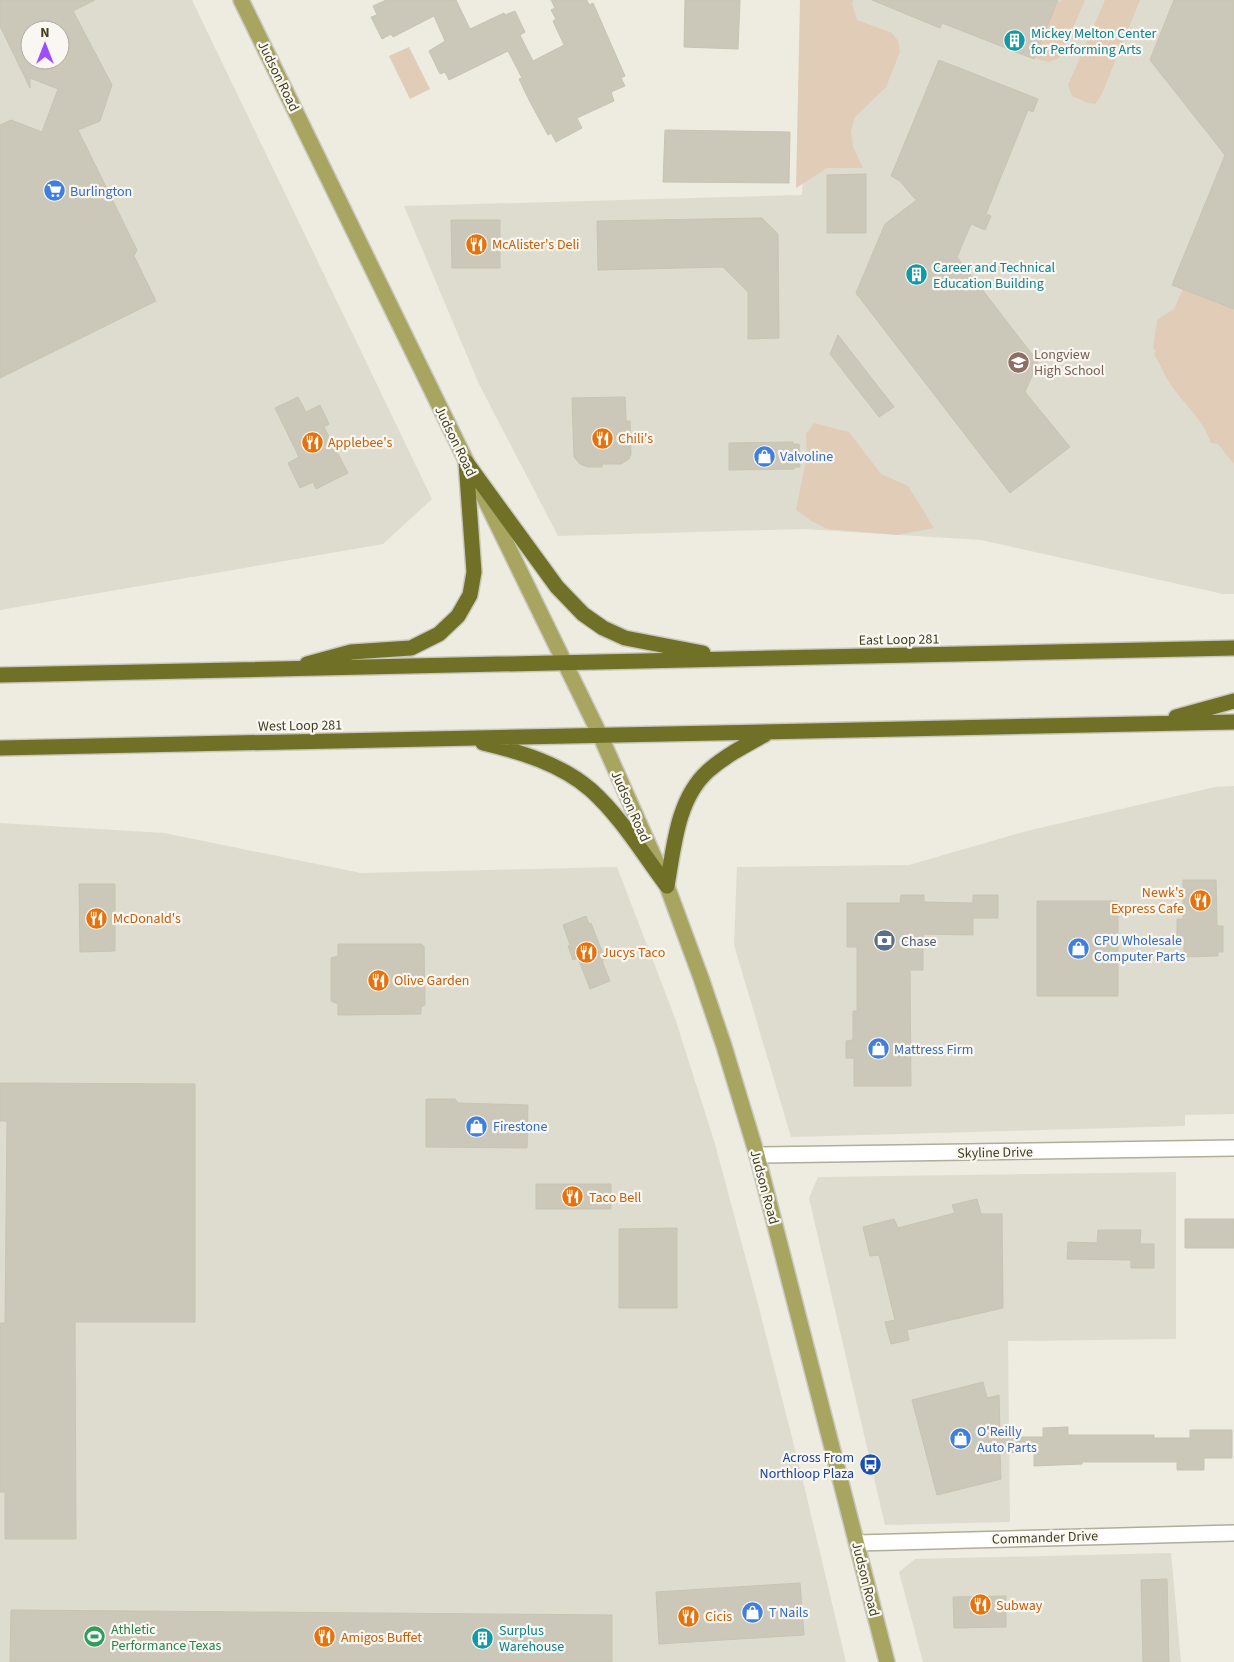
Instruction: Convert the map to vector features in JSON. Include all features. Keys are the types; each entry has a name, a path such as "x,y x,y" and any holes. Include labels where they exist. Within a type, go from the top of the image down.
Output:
{"highway":[{"path":"466,462 557,587 594,622 608,630 636,641 734,659"},
{"path":"286,670 351,652 411,648 434,637 454,620 470,595 474,572 466,462"},
{"name":"East Loop 281","path":"565,663 1234,648"},
{"path":"0,675 565,663"},
{"path":"1155,723 1234,701"},
{"path":"600,735 1234,722"},
{"path":"667,886 678,823 695,785 706,773 733,752 770,733"},
{"name":"West Loop 281","path":"0,748 600,735"},
{"path":"462,738 525,755 562,770 577,779 603,803 667,886"}],"main road":[{"name":"Judson Road","path":"241,0 600,735 667,886 724,1046 757,1155 887,1662"}],"street":[{"name":"Skyline Drive","path":"757,1155 1234,1148"},
{"name":"Commander Drive","path":"857,1543 1234,1533"}],"shaded area":[{"path":"0,0 192,0 432,499 383,544 0,610"},
{"path":"800,0 853,0 852,4 857,20 892,33 898,41 900,52 886,87 855,117 851,131 853,147 863,168 827,168 796,188"},
{"name":"Longview High School","path":"811,0 1234,0 1234,594 1223,594 981,540 803,529 558,536 479,384 404,206 802,195"},
{"path":"1062,0 1085,0 1061,56 1048,62 1042,61 1035,58 1057,3"},
{"path":"1105,0 1140,0 1101,96 1095,104 1072,96 1068,85"},
{"path":"409,47 430,89 410,99 389,56"},
{"path":"1183,289 1234,309 1234,464 1218,444 1211,443 1203,426 1174,390 1154,355 1156,350 1153,349 1157,320 1174,309"},
{"path":"814,423 849,432 881,474 908,486 934,528 897,535 828,529 813,522 796,510 807,455 806,434"},
{"path":"1234,786 1234,1114 1185,1115 1185,1126 791,1137 734,945 737,867 909,865 1027,831 1215,787"},
{"path":"0,823 164,833 361,873 617,867 675,1018 715,1144 802,1477 846,1662 0,1662"},
{"path":"1176,1172 1176,1339 1008,1341 1010,1522 885,1525 809,1198 818,1177"},
{"path":"1171,1553 1181,1662 923,1662 899,1572 915,1559"}],"building":[{"name":"Burlington","path":"0,0 95,0 73,11 112,85 100,121 78,130 137,250 134,256 156,301 0,378 0,125 11,120 42,132 58,89 30,78 30,88 21,70 70,70 70,20 20,20 20,67 0,26"},
{"path":"386,0 456,0 470,29 504,13 505,15 515,11 525,32 520,35 533,61 564,45 553,21 556,19 551,10 555,8 551,0 587,0 589,5 593,3 625,76 621,78 625,86 611,92 614,101 577,118 582,128 556,142 551,133 548,135 529,100 519,79 522,78 508,51 449,80 445,72 440,74 429,51 445,41 434,16 393,37 391,34 382,39 371,17 377,15 373,6"},
{"path":"685,0 740,0 738,49 684,47"},
{"name":"Mickey Melton Center for Performing Arts","path":"872,0 1058,0 1034,59 942,23 940,28"},
{"path":"1174,0 1234,0 1234,309 1172,285 1225,155 1150,60"},
{"name":"Career and Technical Education Building","path":"939,60 1038,99 1033,112 1028,110 986,214 991,216 985,230 971,224 957,257 1038,362 1025,392 1070,447 1010,493 856,293 885,224 918,199 915,199 900,181 891,176"},
{"path":"665,130 790,132 789,183 663,182"},
{"path":"866,174 866,233 827,233 827,175"},
{"path":"762,218 778,234 779,338 748,339 748,292 723,267 598,270 597,221"},
{"name":"McAlister's Deli","path":"451,220 500,220 500,268 452,268"},
{"path":"838,335 894,407 879,417 830,354"},
{"name":"Applebee's","path":"298,397 306,412 320,405 329,424 324,427 348,473 316,489 313,482 300,488 288,463 299,457 275,408"},
{"name":"Chili's","path":"625,397 626,421 630,421 631,454 629,459 621,464 602,464 602,467 587,467 580,464 574,457 572,398"},
{"name":"Valvoline","path":"793,442 793,444 799,444 800,467 794,467 794,469 729,470 729,443"},
{"name":"Newk's Express Cafe","path":"1183,880 1216,880 1217,926 1223,926 1223,952 1218,952 1218,956 1184,957 1184,936 1177,936 1177,919 1183,919"},
{"name":"McDonald's","path":"79,884 115,884 115,951 80,952"},
{"path":"901,895 924,895 924,902 973,903 973,895 998,895 998,918 973,918 973,935 923,934 923,970 910,970 911,1086 854,1086 854,1058 846,1058 846,1041 853,1040 853,1011 857,1011 857,947 847,947 847,903 900,903"},
{"name":"CPU Wholesale Computer Parts","path":"1037,901 1118,901 1118,996 1037,996"},
{"name":"Jucys Taco","path":"586,916 589,924 591,923 605,959 602,961 610,981 590,989 578,958 573,960 563,925"},
{"name":"Olive Garden","path":"338,944 422,944 424,946 425,1005 421,1007 421,1014 338,1015 338,1004 331,1001 331,958 338,956"},
{"path":"0,1083 195,1084 195,1322 75,1322 76,1539 5,1539 5,1492 0,1492 0,1323 5,1323 7,1121 0,1121"},
{"name":"Firestone","path":"426,1099 455,1099 458,1103 528,1105 527,1148 426,1147"},
{"name":"Taco Bell","path":"536,1184 611,1184 611,1209 536,1209"},
{"path":"977,1199 981,1214 1002,1214 1003,1308 907,1330 909,1340 891,1344 885,1322 895,1320 879,1255 870,1256 863,1227 894,1219 898,1228 955,1213 952,1205"},
{"path":"1185,1219 1234,1219 1234,1248 1185,1248"},
{"path":"677,1228 677,1308 619,1308 619,1229"},
{"path":"1098,1230 1141,1230 1140,1244 1154,1244 1154,1268 1131,1268 1131,1260 1067,1259 1068,1242 1097,1243"},
{"path":"983,1382 987,1398 999,1395 1000,1437 1043,1437 1043,1428 1068,1427 1068,1435 1154,1435 1154,1438 1190,1438 1190,1430 1232,1430 1232,1458 1204,1458 1204,1470 1177,1470 1177,1462 1082,1462 1082,1464 1034,1466 1034,1452 1000,1453 1001,1479 937,1495 912,1400"},
{"path":"1167,1579 1169,1662 1143,1662 1141,1580"},
{"path":"800,1583 804,1635 659,1644 656,1592"},
{"name":"Subway","path":"1006,1596 1006,1627 954,1628 953,1597"},
{"path":"11,1610 612,1615 612,1662 10,1662"}],"place":[{"name":"Mickey Melton Center for Performing Arts","path":"1015,41"},
{"name":"Burlington","path":"54,191"},
{"name":"McAlister's Deli","path":"476,244"},
{"name":"Career and Technical Education Building","path":"917,275"},
{"name":"Longview High School","path":"1018,362"},
{"name":"Chili's","path":"602,438"},
{"name":"Applebee's","path":"312,442"},
{"name":"Valvoline","path":"764,456"},
{"name":"Newk's Express Cafe","path":"1200,900"},
{"name":"McDonald's","path":"97,918"},
{"name":"Chase","path":"885,941"},
{"name":"CPU Wholesale Computer Parts","path":"1078,948"},
{"name":"Jucys Taco","path":"586,952"},
{"name":"Olive Garden","path":"378,980"},
{"name":"Mattress Firm","path":"878,1049"},
{"name":"Firestone","path":"477,1126"},
{"name":"Taco Bell","path":"573,1197"},
{"name":"O'Reilly Auto Parts","path":"961,1439"},
{"name":"Across From Northloop Plaza","path":"870,1465"},
{"name":"Subway","path":"980,1605"},
{"name":"T Nails","path":"753,1612"},
{"name":"Cicis","path":"689,1616"},
{"name":"Athletic Performance Texas","path":"95,1637"},
{"name":"Amigos Buffet","path":"325,1637"},
{"name":"Surplus Warehouse","path":"483,1638"}]}
